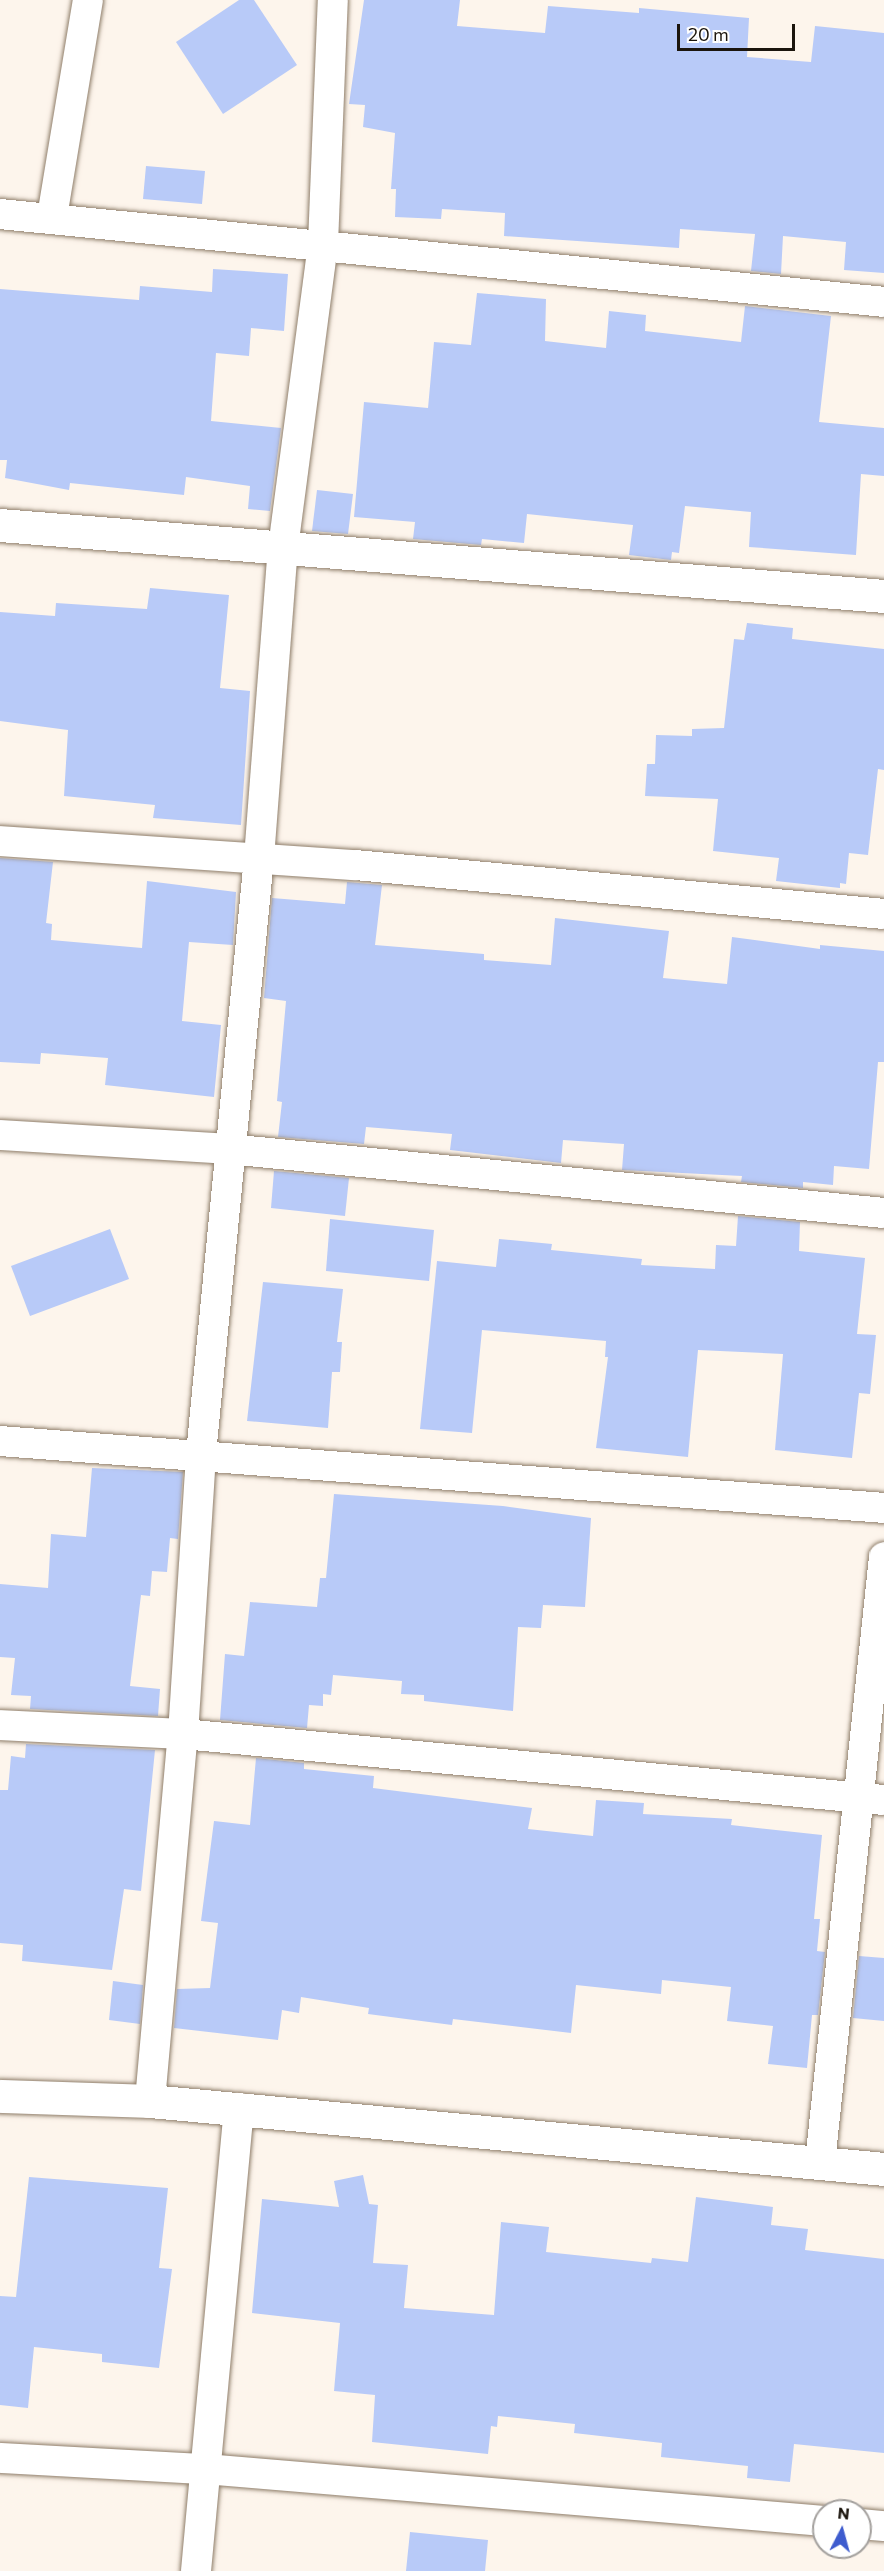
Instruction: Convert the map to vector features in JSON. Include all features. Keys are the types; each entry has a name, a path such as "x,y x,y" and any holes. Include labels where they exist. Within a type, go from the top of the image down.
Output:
{"street":[{"path":"52,217 88,0"},
{"path":"150,2101 183,1734 201,1454 228,1149 259,858 283,548 323,244 333,0"},
{"path":"0,214 52,217 884,302"},
{"path":"0,525 884,596"},
{"path":"0,841 259,858 884,914"},
{"path":"0,1135 228,1149 884,1213"},
{"path":"0,1441 201,1454 884,1508"},
{"path":"820,2163 871,1799 884,1557"},
{"path":"0,1725 183,1734 871,1799"},
{"path":"0,2096 150,2101 239,2108 884,2169"},
{"path":"196,2571 239,2108"},
{"path":"0,2458 205,2469 812,2520"}],"building":[{"path":"239,0 254,0 297,65 223,114 176,42"},
{"path":"364,0 460,0 457,26 545,33 548,6 639,13 639,8 749,18 747,57 811,62 815,26 884,33 884,273 844,270 846,242 783,236 781,274 751,271 755,234 680,229 679,248 504,236 505,213 442,209 441,219 395,217 396,189 391,189 395,133 363,127 365,105 349,104"},
{"path":"146,166 205,171 202,204 143,199"},
{"path":"213,269 288,274 284,331 251,328 249,356 216,353 211,421 281,428 270,511 248,509 250,486 186,477 184,495 70,483 69,490 5,478 7,460 0,460 0,289 139,300 140,286 212,292"},
{"path":"477,293 546,299 545,341 606,348 609,311 646,315 645,331 741,342 745,306 831,316 819,422 884,428 884,476 861,474 856,555 749,547 751,512 685,506 679,553 672,552 671,560 629,555 633,525 527,514 524,543 482,539 481,545 413,539 415,522 354,517 364,402 428,408 434,342 471,345"},
{"path":"317,490 353,494 348,534 312,531"},
{"path":"150,588 229,595 220,688 250,691 241,825 153,818 155,805 64,796 68,730 0,721 0,612 55,616 56,603 147,609"},
{"path":"747,623 793,628 792,639 884,649 884,770 878,769 868,855 849,853 846,884 840,883 840,888 776,881 779,858 713,851 718,799 645,796 647,764 655,764 656,735 692,736 692,729 724,728 734,639 744,640"},
{"path":"0,858 53,862 46,923 52,924 51,940 142,948 147,881 236,892 233,945 189,942 182,1021 221,1025 214,1097 105,1085 108,1058 41,1053 40,1064 0,1062"},
{"path":"347,882 382,885 375,945 484,954 484,960 551,965 555,918 669,931 663,978 727,984 732,937 820,949 820,945 884,951 884,1062 878,1062 869,1169 834,1166 833,1185 803,1182 803,1188 741,1182 742,1176 622,1170 624,1144 563,1140 561,1163 450,1150 452,1134 366,1127 364,1144 278,1137 282,1102 277,1101 286,1001 264,998 272,898 345,904"},
{"path":"274,1171 349,1178 345,1216 271,1208"},
{"path":"738,1216 800,1222 799,1251 865,1258 857,1334 876,1335 870,1394 859,1393 852,1458 775,1450 783,1354 698,1350 688,1457 596,1448 608,1357 605,1357 606,1341 482,1330 472,1433 420,1429 437,1261 496,1267 499,1239 552,1244 551,1250 642,1259 641,1265 715,1269 716,1245 736,1246"},
{"path":"330,1219 434,1230 429,1281 326,1271"},
{"path":"110,1229 129,1279 30,1316 11,1266"},
{"path":"263,1282 343,1289 337,1342 342,1342 340,1372 332,1372 328,1428 247,1421"},
{"path":"92,1468 183,1472 178,1539 170,1538 167,1572 152,1571 150,1596 141,1595 130,1686 160,1689 158,1716 30,1709 31,1696 11,1695 15,1658 0,1657 0,1584 48,1588 51,1534 86,1537"},
{"path":"334,1494 503,1506 591,1518 585,1607 543,1605 541,1628 518,1627 513,1711 424,1701 424,1695 401,1694 402,1681 333,1675 331,1695 323,1694 323,1706 309,1705 307,1728 220,1720 225,1654 244,1656 250,1602 317,1607 320,1578 326,1578"},
{"path":"26,1744 155,1750 141,1891 124,1889 112,1970 22,1961 23,1945 0,1943 0,1790 8,1790 11,1756 25,1758"},
{"path":"256,1758 304,1763 304,1769 374,1776 373,1788 532,1808 528,1829 593,1836 596,1800 644,1803 643,1814 732,1819 731,1825 822,1835 814,1919 820,1919 817,1951 825,1952 818,2015 812,2015 807,2068 768,2064 773,2026 727,2021 731,1987 662,1980 661,1994 576,1985 571,2033 453,2019 452,2025 368,2014 369,2008 301,1997 299,2013 282,2010 278,2040 174,2028 177,1989 210,1988 218,1923 201,1921 214,1821 250,1825"},
{"path":"859,1956 884,1958 884,2021 853,2018"},
{"path":"113,1981 143,1985 140,2024 109,2020"},
{"path":"363,2175 369,2204 378,2205 373,2263 408,2265 404,2308 494,2315 501,2222 549,2227 546,2252 651,2263 652,2258 688,2262 696,2197 773,2207 771,2225 808,2229 805,2250 884,2259 884,2453 794,2444 790,2482 747,2478 748,2466 661,2457 662,2443 574,2433 575,2424 498,2416 497,2427 491,2426 488,2454 372,2442 375,2395 334,2391 340,2323 252,2313 262,2199 339,2207 334,2181"},
{"path":"29,2177 168,2188 159,2268 172,2269 159,2368 102,2362 102,2354 34,2347 28,2408 0,2405 0,2296 16,2297"},
{"path":"410,2532 488,2540 485,2571 406,2571"}]}
